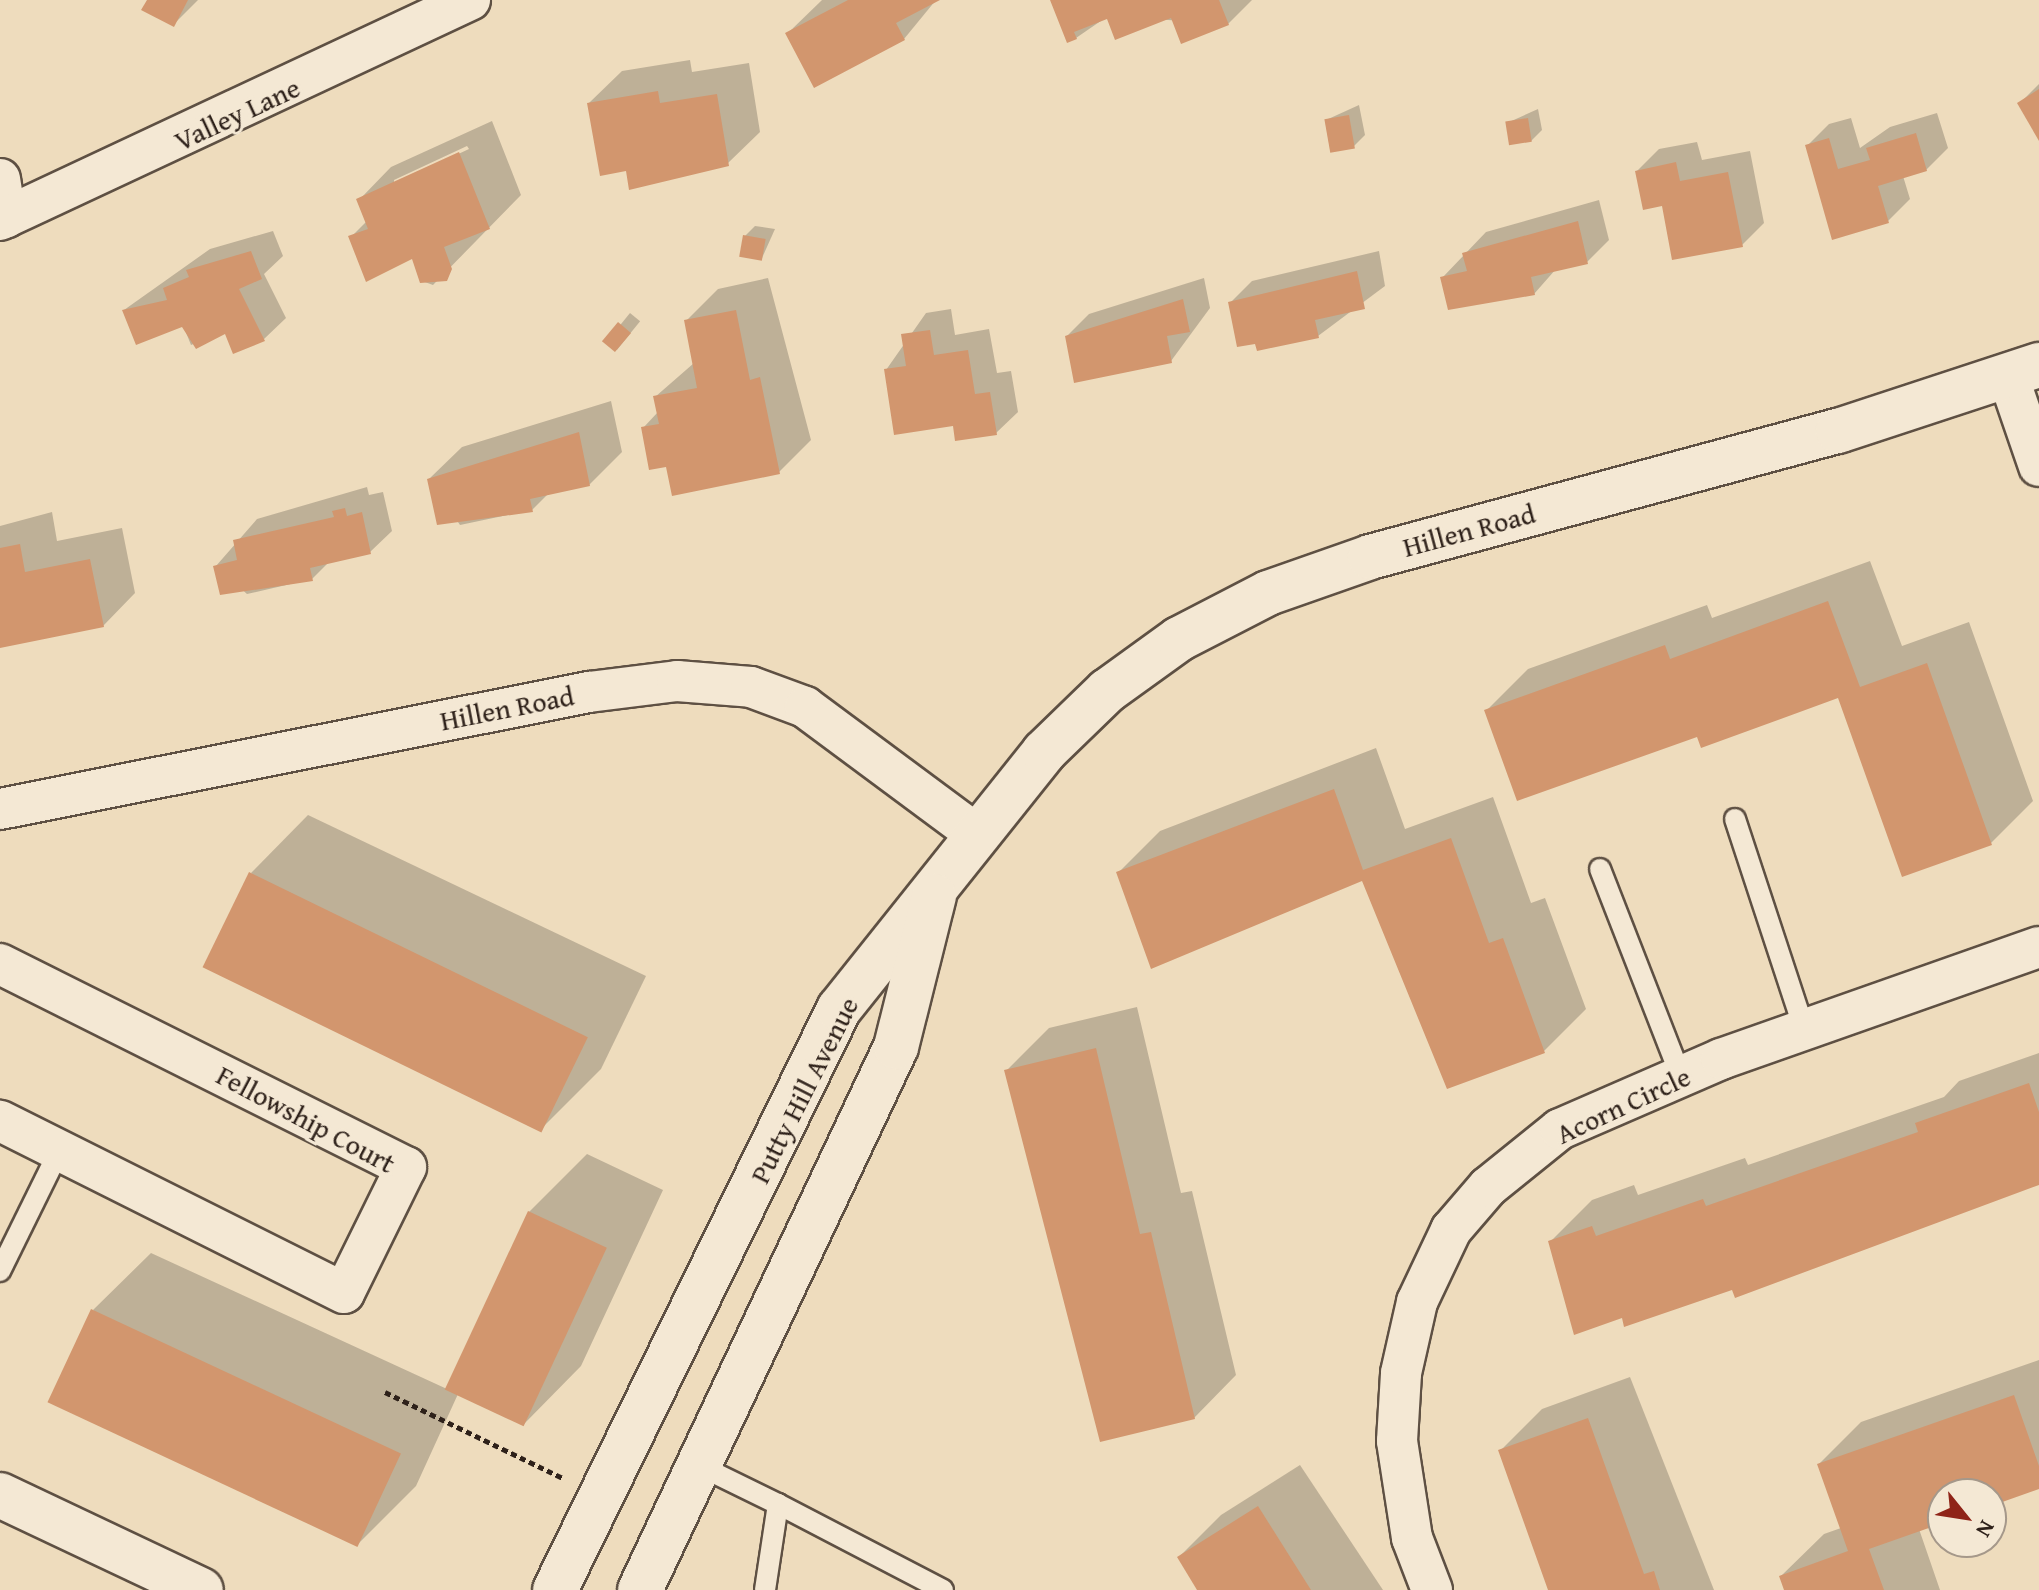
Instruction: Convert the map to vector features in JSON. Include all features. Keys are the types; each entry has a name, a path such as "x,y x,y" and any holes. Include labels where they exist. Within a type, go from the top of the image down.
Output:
{"street":[{"name":"Valley Lane","path":"2,206 470,0"},
{"path":"2023,370 2039,466"},
{"name":"Hillen Road","path":"934,896 976,834 1044,752 1107,691 1179,639 1268,593 1370,557 1838,431 2023,370"},
{"name":"Hillen Road","path":"0,809 589,692 677,681 751,687 805,707 976,834"},
{"name":"Putty Hill Avenue","path":"640,1590 896,1047 934,896"},
{"name":"Putty Hill Avenue","path":"554,1589 839,1009 934,896"},
{"name":"Acorn Circle","path":"1432,1590 1412,1538 1397,1441 1401,1373 1417,1302 1451,1230 1488,1187 1560,1129 1804,1029 2039,947"},
{"name":"Fellowship Court","path":"0,964 406,1167 344,1293 0,1121"},
{"path":"0,1495 201,1590"}],"lane":[{"path":"1735,819 1804,1029"},
{"path":"1600,869 1681,1077"},
{"path":"0,1271 59,1151"},
{"path":"700,1466 778,1504 915,1583 943,1590"},
{"path":"765,1590 778,1504"}],"path":[{"path":"385,1392 574,1483"}],"building":[{"path":"147,0 188,0 174,27 141,10"},
{"path":"848,0 940,0 896,23 905,40 814,88 785,33"},
{"path":"1050,0 1219,0 1229,25 1181,44 1171,18 1115,40 1107,19 1074,32 1077,39 1067,43"},
{"path":"2039,89 2039,141 2017,103"},
{"path":"658,91 660,103 717,94 729,166 629,190 626,171 600,176 587,103"},
{"path":"1349,115 1355,148 1330,153 1324,119"},
{"path":"1528,118 1532,142 1509,145 1505,122"},
{"path":"1916,133 1927,171 1878,186 1889,223 1832,240 1805,145 1829,138 1838,169 1870,160 1866,148"},
{"path":"459,152 490,229 444,247 452,269 447,281 420,283 412,259 366,282 348,236 368,229 356,199"},
{"path":"1676,162 1680,181 1728,172 1743,247 1672,260 1662,206 1643,210 1635,171"},
{"path":"1578,221 1588,264 1531,277 1535,295 1448,310 1440,277 1467,271 1462,253"},
{"path":"743,235 766,239 762,261 739,257"},
{"path":"251,251 262,279 239,289 265,341 233,354 225,334 196,349 182,327 136,345 122,310 167,300 163,288 189,277 186,270"},
{"path":"1357,271 1365,309 1315,320 1319,338 1257,351 1255,344 1237,347 1228,302"},
{"path":"1183,299 1190,332 1167,336 1172,363 1074,383 1065,336"},
{"path":"736,310 750,380 760,377 780,474 672,496 666,467 649,470 641,427 659,424 653,396 697,388 684,320"},
{"path":"618,322 631,333 615,352 602,341"},
{"path":"930,330 934,355 968,350 975,394 990,392 997,435 955,441 953,426 894,435 884,369 906,366 901,334"},
{"path":"579,432 590,486 530,499 533,512 437,525 427,479"},
{"path":"345,508 347,516 362,512 371,554 310,568 313,581 220,595 213,566 237,560 233,540 334,517 332,511"},
{"path":"20,544 25,572 90,559 104,627 0,648 0,548"},
{"path":"1828,601 1860,687 1927,663 1992,845 1902,877 1838,698 1701,748 1697,737 1517,801 1484,710 1665,645 1670,659"},
{"path":"1334,789 1363,870 1451,838 1489,943 1503,938 1545,1053 1447,1089 1362,881 1151,969 1116,872"},
{"path":"249,872 588,1037 541,1133 203,967"},
{"path":"1096,1048 1140,1234 1151,1232 1195,1419 1100,1442 1004,1070"},
{"path":"2029,1083 2039,1112 2039,1185 1735,1298 1732,1290 1624,1327 1622,1318 1574,1335 1548,1241 1592,1226 1596,1236 1703,1199 1706,1206 1918,1132 1915,1123"},
{"path":"528,1211 607,1248 524,1426 445,1390"},
{"path":"91,1309 401,1454 357,1547 47,1402"},
{"path":"2014,1395 2039,1466 2039,1489 2007,1500 2007,1478 1927,1478 1927,1529 1869,1549 1884,1590 1784,1590 1779,1576 1848,1551 1817,1464"},
{"path":"1588,1418 1644,1574 1654,1571 1660,1590 1548,1590 1498,1450"},
{"path":"1258,1506 1311,1590 1197,1590 1177,1557"}]}
